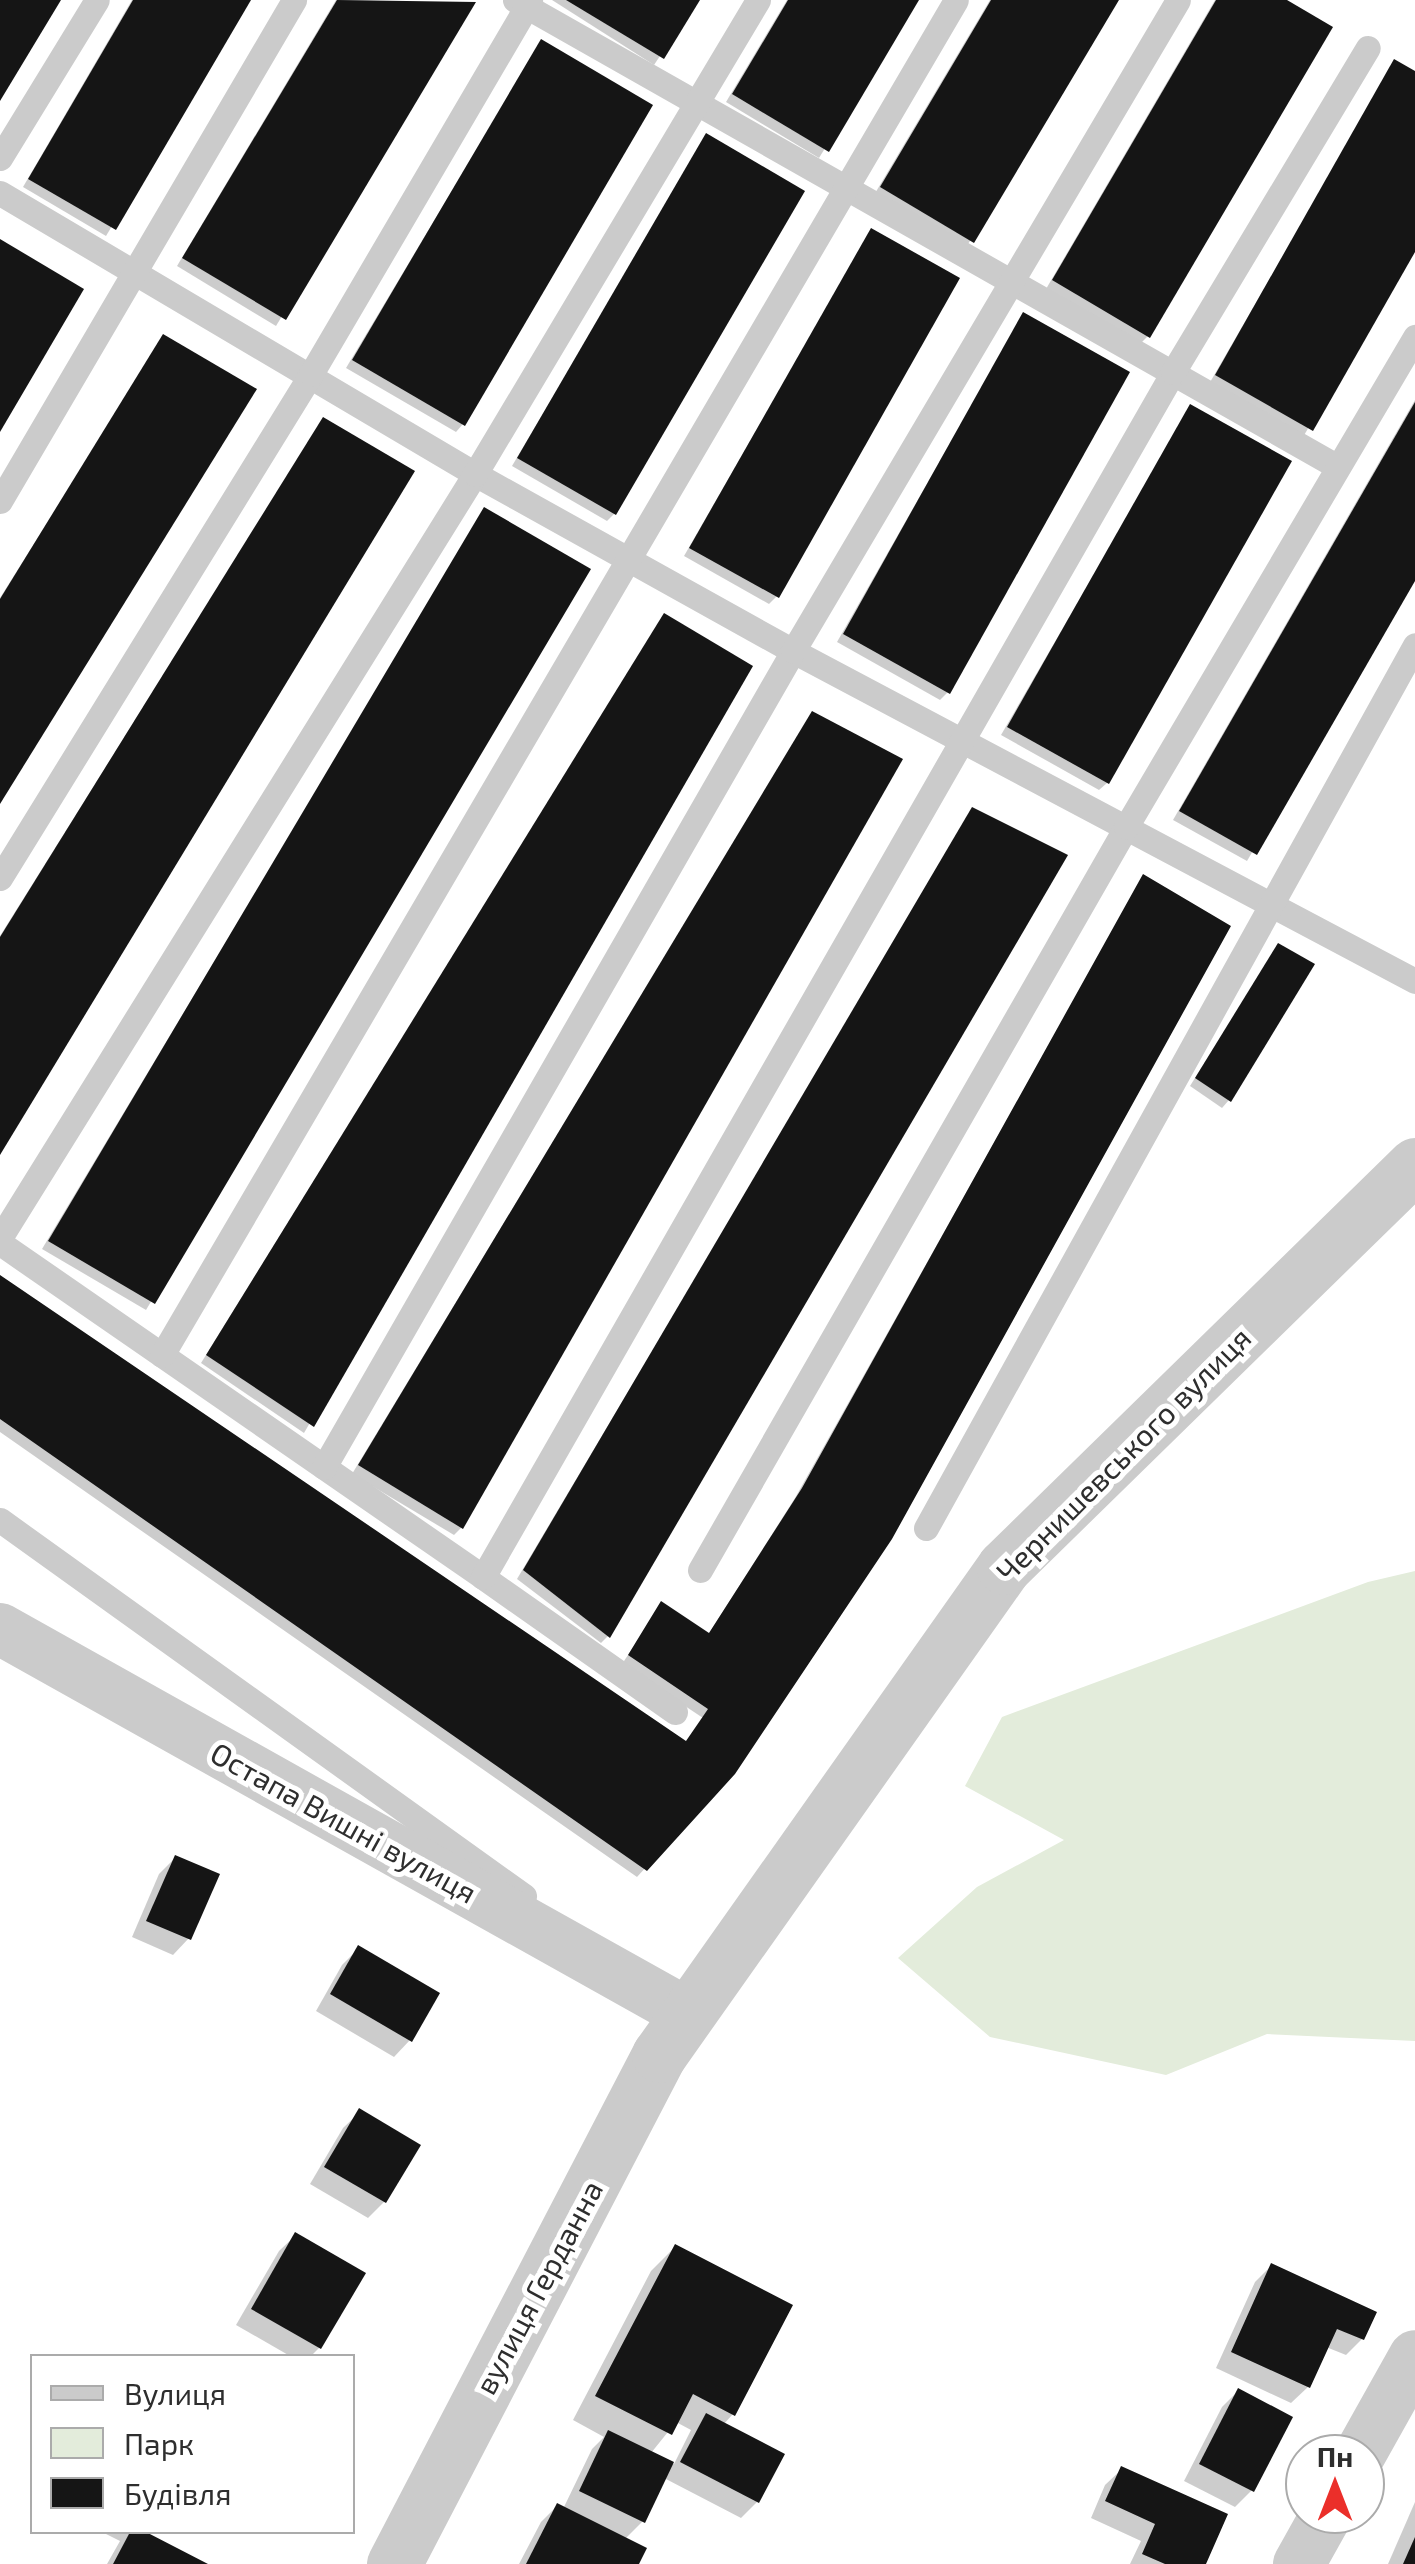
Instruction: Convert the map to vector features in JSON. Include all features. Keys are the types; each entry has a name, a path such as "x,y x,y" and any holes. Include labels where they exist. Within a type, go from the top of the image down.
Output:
{"street":[{"name":"Чернишевського вулиця","path":"688,2014 1004,1567 1415,1165"},
{"name":"Остапа Вишні вулиця","path":"0,1629 688,2014"},
{"name":"вулиця Герданна","path":"394,2564 659,2055 688,2014"},
{"path":"1371,2434 1415,2356"},
{"path":"1299,2564 1316,2534"}],"lane":[{"path":"0,158 97,0"},
{"path":"0,501 294,0"},
{"path":"675,1712 0,1241 475,474 758,0"},
{"path":"162,1355 956,0"},
{"path":"324,1467 793,650 1178,0"},
{"path":"0,878 310,374 524,2 1338,467"},
{"path":"483,1576 1173,372 1368,48"},
{"path":"0,193 475,474 793,650 1415,981"},
{"path":"700,1570 1126,827 1415,337"},
{"path":"926,1528 1415,645"},
{"path":"0,1520 688,2014"}],"green space":[{"path":"1415,1571 1415,2041 1267,2034 1166,2075 990,2037 898,1958 977,1887 1064,1840 965,1786 1002,1717 1368,1582"}],"building":[{"path":"0,0 61,0 0,101"},
{"path":"133,0 251,0 116,230 28,179"},
{"path":"337,0 476,2 286,320 182,258"},
{"path":"566,0 700,0 664,59"},
{"path":"788,0 919,0 829,152 732,94"},
{"path":"991,0 1119,0 974,243 880,187"},
{"path":"1216,0 1287,0 1333,27 1150,338 1052,280"},
{"path":"541,39 653,105 465,426 352,360"},
{"path":"1394,59 1415,71 1415,252 1313,431 1215,375"},
{"path":"706,133 805,191 616,515 517,458"},
{"path":"871,228 960,278 779,598 689,548"},
{"path":"0,239 84,289 0,432"},
{"path":"1023,312 1130,372 950,694 843,634"},
{"path":"163,334 257,389 0,804 0,599"},
{"path":"1415,402 1415,581 1257,855 1179,811"},
{"path":"1190,404 1292,461 1109,784 1007,727"},
{"path":"323,417 415,471 0,1155 0,937"},
{"path":"484,507 591,569 155,1304 48,1241"},
{"path":"664,613 753,666 314,1427 206,1355"},
{"path":"812,711 903,759 463,1529 358,1465"},
{"path":"972,807 1068,855 610,1638 523,1570"},
{"path":"1143,874 1231,926 892,1539 735,1774 647,1871 0,1419 0,1275 686,1741 708,1709 628,1655 661,1601 709,1633 802,1488"},
{"path":"1278,943 1315,964 1231,1102 1195,1078"},
{"path":"175,1855 220,1874 191,1940 146,1921"},
{"path":"358,1945 440,1993 412,2042 330,1994"},
{"path":"359,2108 421,2145 386,2203 324,2167"},
{"path":"295,2232 366,2273 321,2349 251,2309"},
{"path":"675,2244 793,2305 735,2416 693,2394 672,2435 595,2396"},
{"path":"1271,2263 1377,2312 1364,2340 1337,2329 1310,2388 1231,2352"},
{"path":"1238,2388 1293,2417 1254,2492 1199,2464"},
{"path":"706,2413 785,2454 759,2503 680,2462"},
{"path":"608,2430 674,2462 645,2523 579,2491"},
{"path":"1121,2466 1228,2514 1206,2564 1165,2564 1142,2554 1155,2524 1105,2501"},
{"path":"557,2503 647,2548 639,2564 526,2564"},
{"path":"129,2534 150,2534 208,2564 113,2564"},
{"path":"1415,2537 1415,2564 1403,2564"}]}
